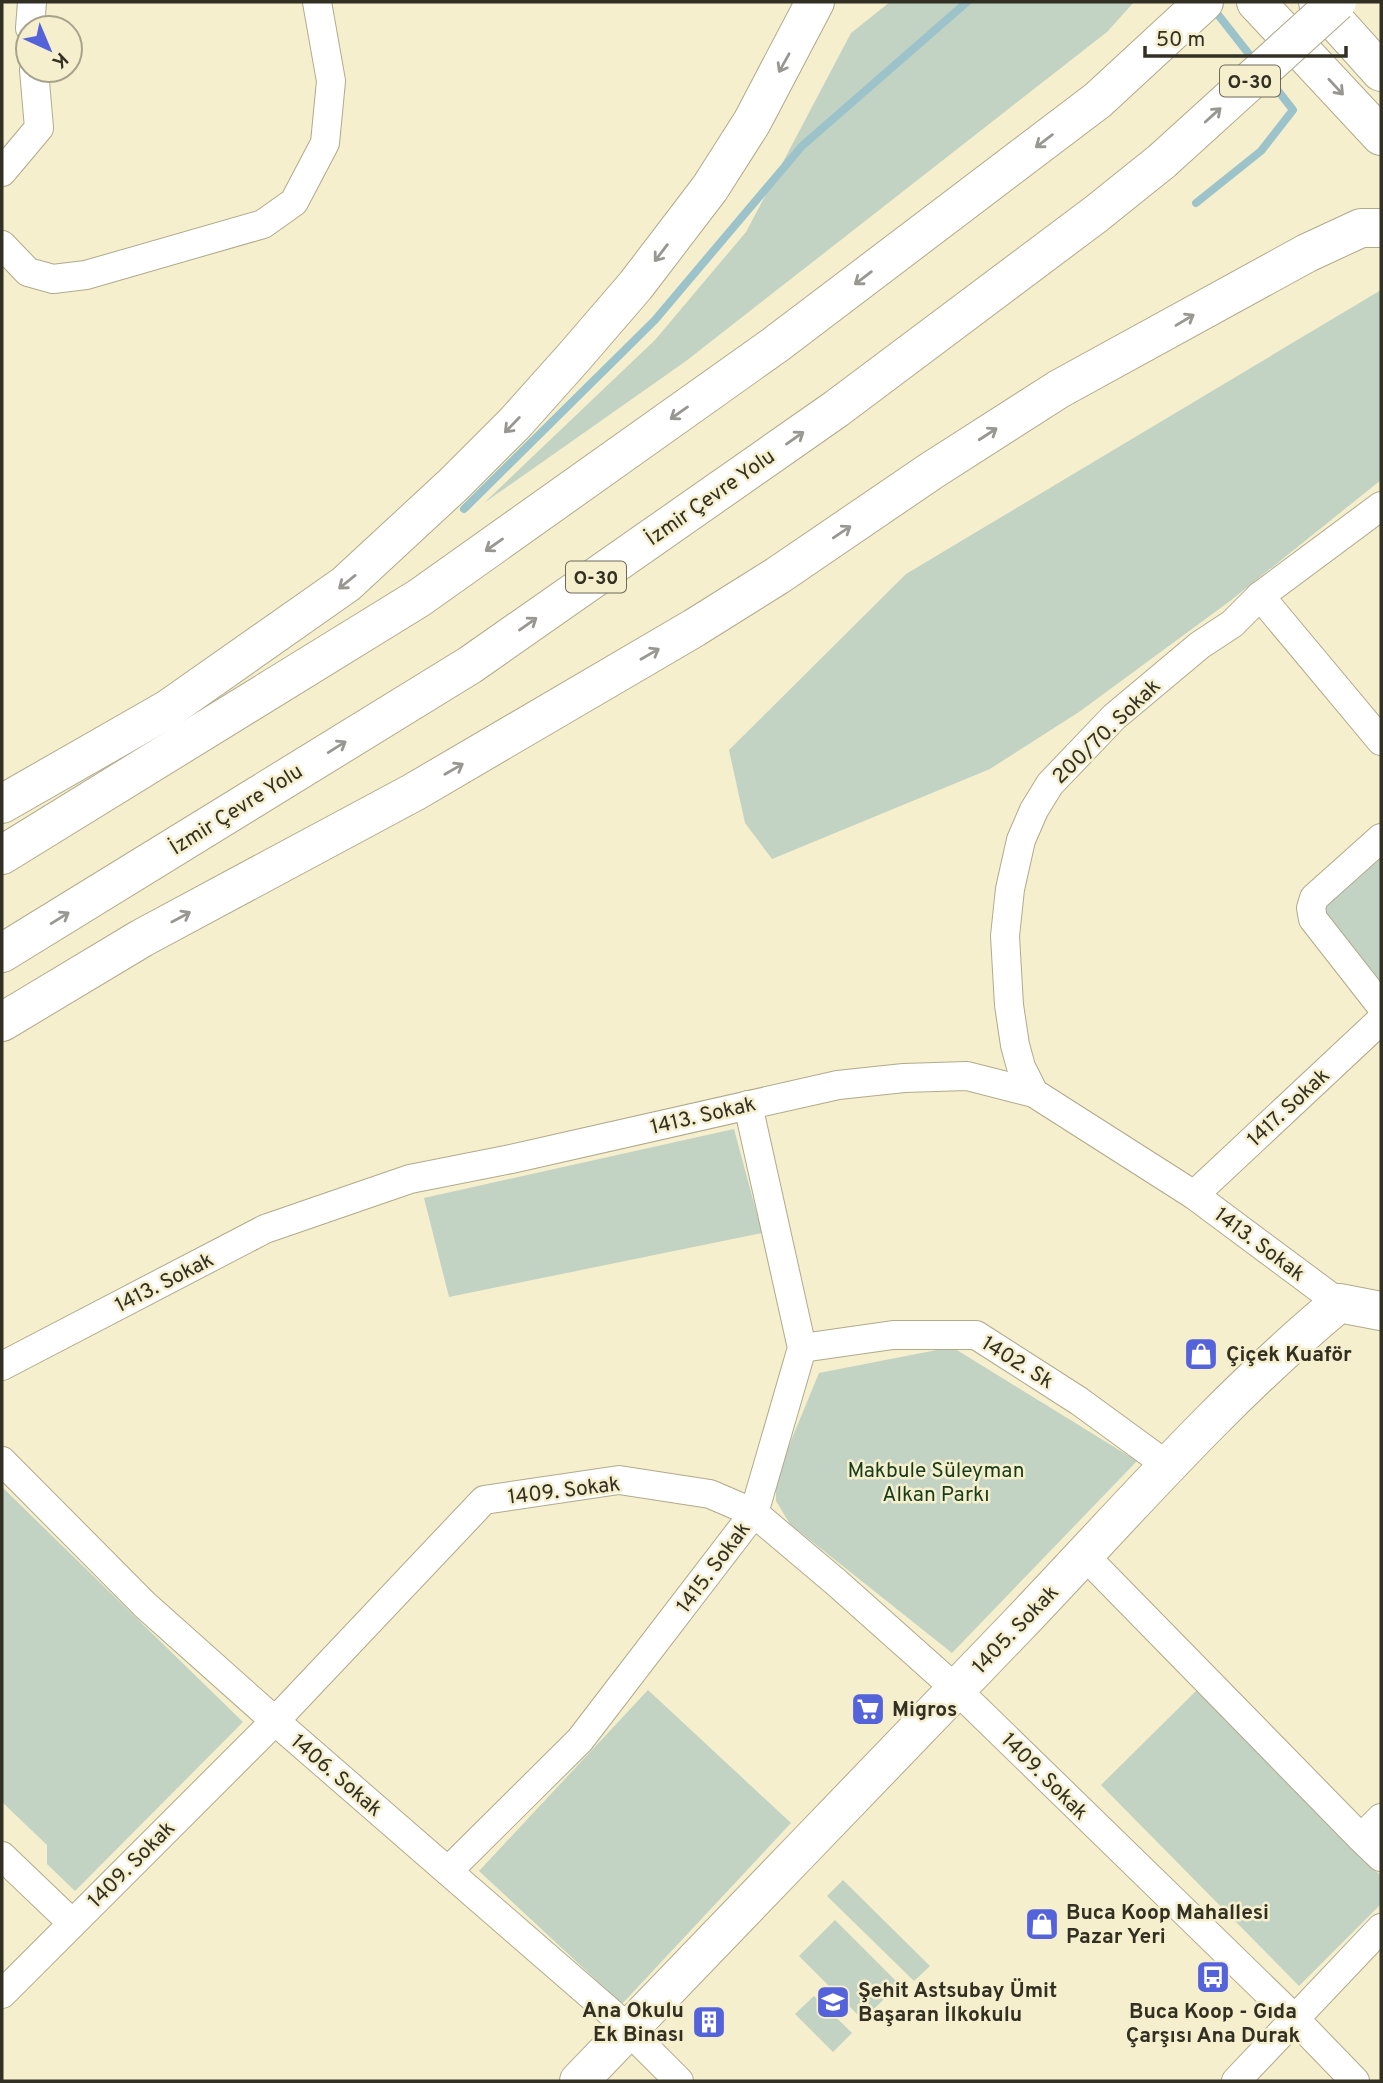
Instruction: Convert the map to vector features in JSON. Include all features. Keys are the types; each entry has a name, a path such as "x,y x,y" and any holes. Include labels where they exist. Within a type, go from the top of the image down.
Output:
{"main road":[{"path":"2,804 168,709 335,592 404,533 454,484 514,423 601,326 710,188 752,122 815,2"},
{"path":"2,855 419,598 775,345 1098,100 1205,2"},
{"path":"1256,2 1381,136"},
{"path":"1318,2 1381,72"},
{"name":"İzmir Çevre Yolu","path":"2,953 470,665 836,409 1096,214 1162,160 1337,2"},
{"path":"2,1022 142,938 414,792 694,628 777,576 1059,388 1307,253 1361,228 1381,228"},
{"name":"1413. Sokak","path":"1339,1303 1381,1311"},
{"name":"1405. Sokak","path":"579,2081 957,1690 1168,1466 1304,1332 1339,1303"}],"street":[{"path":"2,245 29,272 53,279 86,275 263,224 294,202 325,143 331,81 317,2"},
{"path":"2,172 39,128 35,84"},
{"name":"200/70. Sokak","path":"1034,1093 1021,1067 1015,1045 1009,1005 1005,936 1010,890 1021,840 1034,810 1051,784 1114,718 1200,645 1232,624 1260,596 1381,506"},
{"path":"1260,596 1381,741"},
{"path":"1381,838 1314,898 1311,908 1313,919 1381,1006"},
{"name":"1417. Sokak","path":"1194,1195 1381,1020"},
{"name":"1413. Sokak","path":"2,1366 265,1229 410,1179 512,1159 838,1085 904,1078 967,1076 1034,1093 1194,1195 1339,1303"},
{"name":"1415. Sokak","path":"448,1871 580,1740 754,1513 802,1348 748,1105"},
{"name":"1402. Sk","path":"802,1348 893,1335 976,1335 1079,1401 1168,1466"},
{"name":"1406. Sokak","path":"2,1461 145,1605 629,2029 679,2081"},
{"name":"1409. Sokak","path":"2,1994 275,1721 484,1500 619,1480 710,1494 754,1513 957,1690 1295,2019 1355,2081"},
{"path":"1084,1556 1371,1847 1381,1818"},
{"path":"2,1856 72,1923"},
{"path":"1236,2081 1381,1928"}],"green space":[{"path":"890,2 1134,2 1107,32 686,361 484,503 655,340 746,232 851,33"},
{"path":"1381,290 1381,480 1230,601 1079,712 990,769 772,859 745,823 729,750 906,574"},
{"path":"1381,838 1381,1006 1311,908"},
{"path":"734,1129 762,1233 449,1297 424,1198"},
{"name":"Makbule Süleyman Alkan Parkı","path":"952,1347 1137,1461 952,1653 790,1524 776,1501 776,1477 819,1373"},
{"path":"2,1487 243,1722 75,1891 47,1864 47,1845 2,1802"},
{"path":"1198,1689 1381,1876 1381,1904 1299,1986 1101,1785"},
{"path":"648,1690 791,1823 622,2004 479,1871"},
{"path":"843,1880 930,1966 914,1981 827,1896"},
{"path":"835,1920 899,1984 863,2020 799,1956"},
{"path":"814,1996 852,2033 833,2052 795,2014"}],"waterway":[{"path":"464,509 655,320 802,146 967,2"},
{"path":"1212,7 1256,63"},
{"path":"1196,203 1261,151 1293,110 1268,78"}],"place":[{"name":"Çiçek Kuaför","path":"1201,1354"},
{"name":"Migros","path":"868,1709"},
{"name":"Buca Koop Mahallesi Pazar Yeri","path":"1042,1924"},
{"name":"Buca Koop - Gıda Çarşısı Ana Durak","path":"1213,1977"},
{"name":"Şehit Astsubay Ümit Başaran İlkokulu","path":"833,2002"},
{"name":"Ana Okulu Ek Binası","path":"709,2022"}]}
